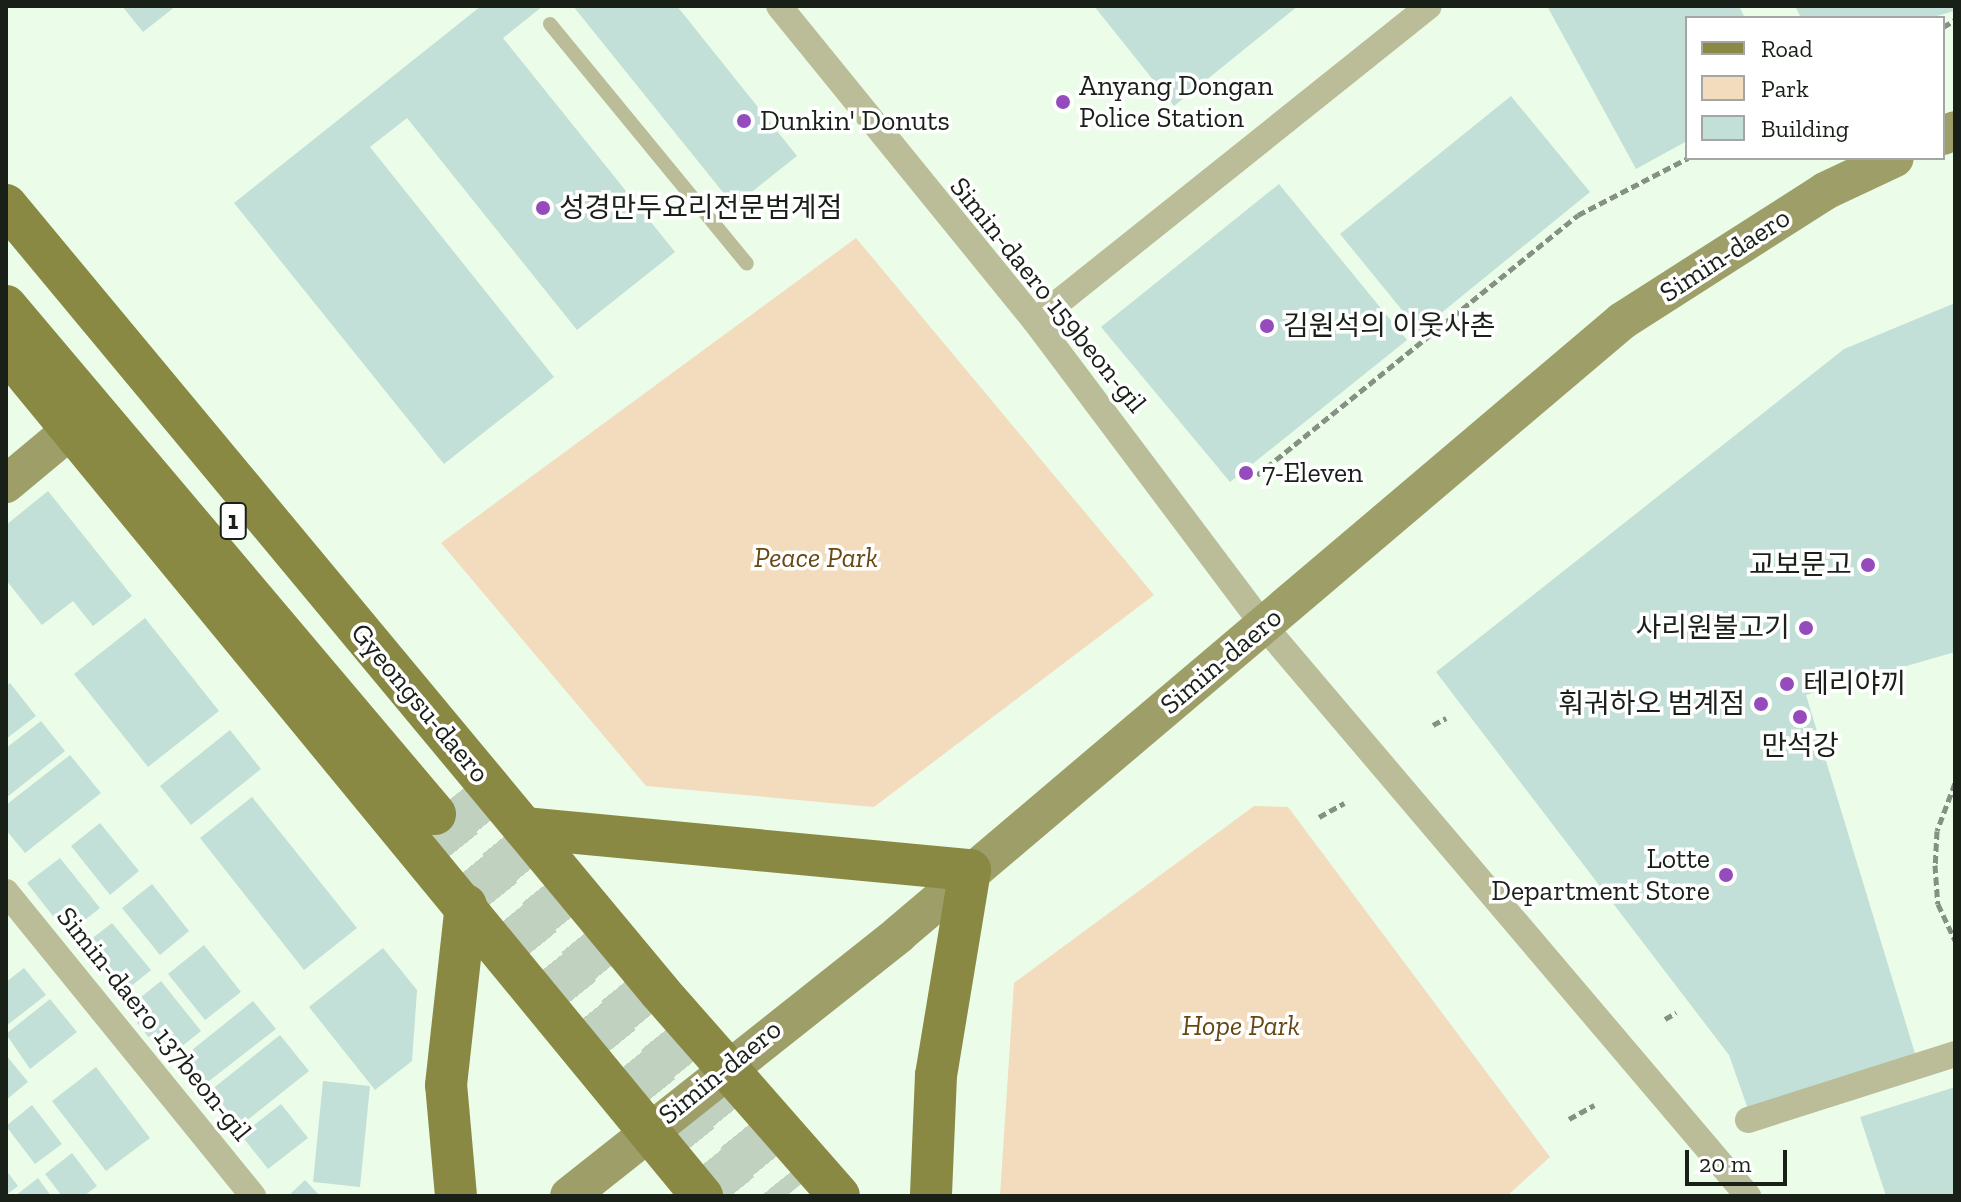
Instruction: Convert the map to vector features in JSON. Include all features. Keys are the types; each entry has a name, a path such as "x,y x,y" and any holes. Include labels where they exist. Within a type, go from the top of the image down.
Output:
{"main road":[{"name":"Gyeongsu-daero","path":"6,205 524,828 726,1068 839,1196"},
{"name":"Gyeongsu-daero","path":"6,249 447,803 6,306"},
{"path":"6,350 466,905 702,1196"},
{"path":"524,828 970,870 936,1075 931,1196"},
{"path":"456,1196 446,1085 466,905"}],"street":[{"name":"Simin-daero 159beon-gil","path":"779,6 1035,321 1264,626 1748,1196"},
{"path":"1035,321 1429,6"},
{"name":"Simin-daero","path":"569,1196 1264,626 1622,321 1825,191 1891,160"},
{"path":"6,484 72,429"},
{"name":"Simin-daero 137beon-gil","path":"6,892 253,1196"},
{"path":"1748,1120 1955,1054"}],"lane":[{"path":"550,24 747,264"}],"path":[{"path":"1257,475 1578,215 1685,160"},
{"path":"1433,725 1446,718"},
{"path":"1955,783 1937,831 1935,865 1938,904 1955,940"},
{"path":"1319,817 1344,803"},
{"path":"1665,1019 1676,1013"},
{"path":"1569,1119 1594,1105"}],"green space":[{"name":"Peace Park","path":"856,238 1154,595 874,807 646,786 441,543"},
{"name":"Hope Park","path":"1254,806 1288,807 1550,1157 1507,1196 1000,1196 1014,983"}],"building":[{"path":"122,6 176,6 143,32"},
{"path":"481,6 543,6 503,38 675,252 577,330 407,118 370,147 554,377 444,464 234,203"},
{"path":"573,6 677,6 797,156 734,206"},
{"path":"1094,6 1298,6 1174,106"},
{"path":"1547,6 1739,6 1744,16 1685,16 1685,142 1636,169"},
{"path":"1795,6 1952,6 1954,11 1937,16 1800,16"},
{"path":"1511,96 1590,192 1419,331 1340,234"},
{"path":"1279,184 1407,340 1230,482 1101,327"},
{"name":"Lotte Department Store","path":"1955,303 1955,652 1806,695 1917,1060 1750,1115 1729,1055 1436,672 1844,349"},
{"path":"48,491 132,596 93,626 73,601 42,625 6,580 6,525"},
{"path":"145,618 219,711 148,767 74,674"},
{"path":"10,683 36,716 6,739 6,686"},
{"path":"41,721 65,751 6,798 6,748"},
{"path":"230,730 261,769 191,825 160,786"},
{"path":"70,755 101,793 25,853 6,830 6,805"},
{"path":"252,797 357,928 304,970 200,838"},
{"path":"100,823 139,871 110,895 71,846"},
{"path":"60,858 100,908 67,934 27,883"},
{"path":"152,884 189,931 160,955 122,908"},
{"path":"112,923 151,970 124,992 85,944"},
{"path":"204,945 241,992 205,1020 168,974"},
{"path":"383,948 417,990 412,1061 375,1090 309,1007"},
{"path":"24,968 46,995 6,1026 6,982"},
{"path":"161,981 201,1031 166,1059 126,1009"},
{"path":"50,999 77,1032 30,1069 6,1034"},
{"path":"253,1001 276,1029 204,1085 182,1058"},
{"path":"280,1035 309,1071 240,1126 211,1090"},
{"path":"6,1055 28,1082 6,1100"},
{"path":"96,1067 150,1138 106,1171 52,1101"},
{"path":"323,1081 370,1086 360,1187 313,1182"},
{"path":"1955,1087 1955,1196 1886,1196 1860,1117"},
{"path":"281,1104 308,1138 268,1169 241,1135"},
{"path":"32,1105 62,1144 35,1164 6,1126"},
{"path":"72,1153 97,1186 84,1196 62,1196 45,1174"},
{"path":"6,1170 18,1186 6,1195"},
{"path":"38,1178 51,1196 15,1196"},
{"path":"305,1180 320,1196 288,1196"}],"tunnel":[{"path":"459,792 786,1196"},
{"path":"435,814 742,1196"}],"place":[{"name":"Anyang Dongan Police Station","path":"1063,102"},
{"name":"Dunkin' Donuts","path":"744,121"},
{"name":"성경만두요리전문범계점","path":"543,208"},
{"name":"김원석의 이웃사촌","path":"1267,326"},
{"name":"7-Eleven","path":"1246,473"},
{"name":"교보문고","path":"1868,565"},
{"name":"사리원불고기","path":"1806,628"},
{"name":"테리야끼","path":"1787,684"},
{"name":"훠궈하오 범계점","path":"1761,704"},
{"name":"만석강","path":"1800,717"},
{"name":"Lotte Department Store","path":"1726,875"}]}
